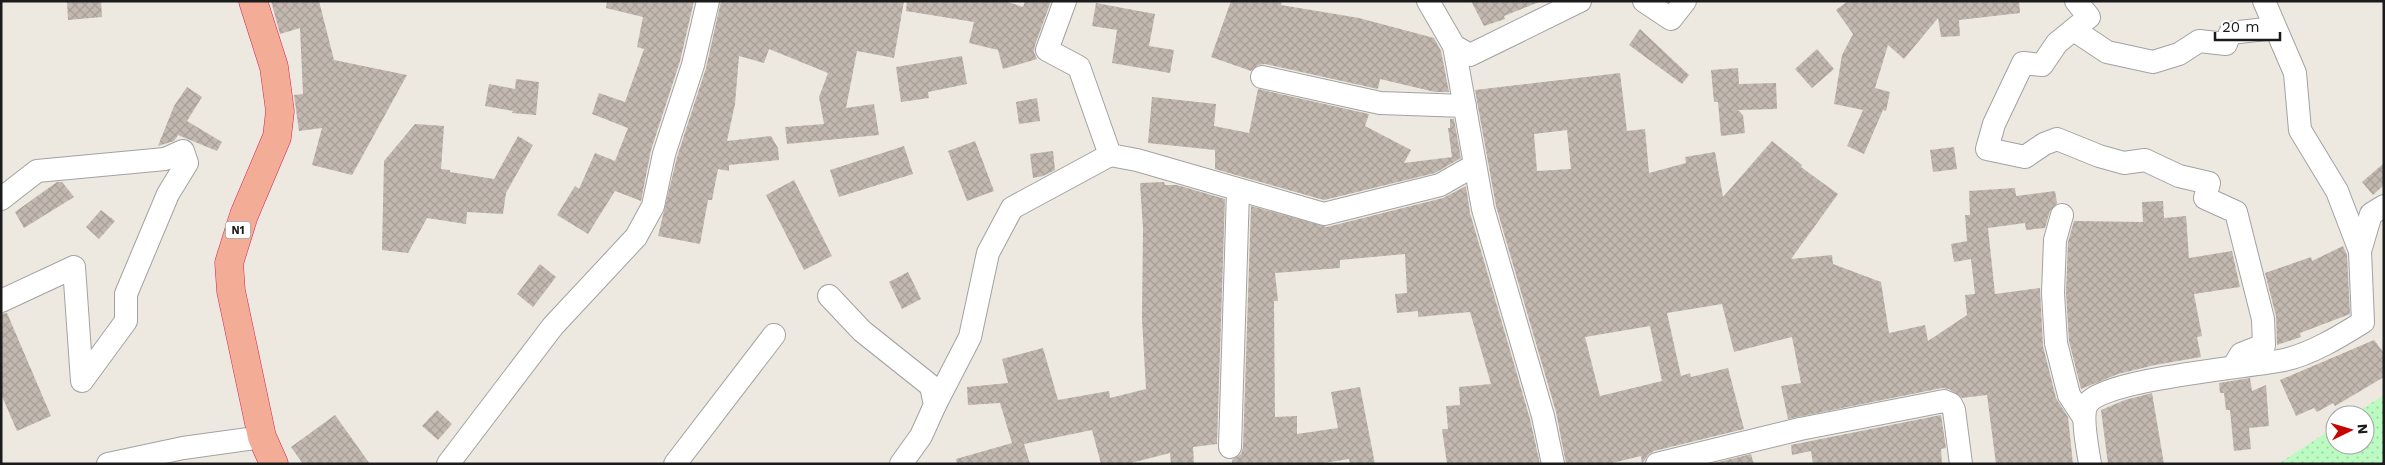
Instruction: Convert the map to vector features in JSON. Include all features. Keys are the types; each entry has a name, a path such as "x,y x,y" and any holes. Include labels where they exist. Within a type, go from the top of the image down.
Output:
{"highway":[{"name":"N1","path":"253,1 274,67 280,111 278,137 244,215 229,263 231,291 262,437 274,464"}],"street":[{"path":"448,464 553,326 636,237 653,206 664,154 693,65 708,1"},
{"path":"1065,1 1047,50 1079,67 1110,155"},
{"path":"1428,1 1454,46 1483,209 1543,416 1553,464"},
{"path":"1454,46 1470,55 1580,1"},
{"path":"1644,1 1672,19 1685,1"},
{"path":"2076,1 2089,17 2057,43 2042,64 2024,63 1994,124 1987,149 2025,157 2044,144 2057,139 2107,159 2124,163 2145,160 2180,176 2209,183 2205,198 2236,212 2263,319 2264,346 2241,354 2234,366"},
{"path":"2090,464 2084,418 2087,404 2095,396 2114,389 2198,371 2285,360 2332,340 2363,322 2360,251 2337,191 2300,130 2294,73 2264,1"},
{"path":"2074,30 2107,52 2153,62 2178,54 2199,41 2226,44 2230,33 2275,28"},
{"path":"1262,77 1380,103 1465,106"},
{"path":"1,199 36,171 165,159 183,151 187,163 168,194 126,294 126,321 82,381 74,267 1,302"},
{"path":"901,464 921,436 934,405 970,337 988,253 1012,208 1110,155 1137,160 1324,214 1440,185 1475,165"},
{"path":"1230,447 1238,190"},
{"path":"2360,251 2372,214 2384,206"},
{"path":"2062,215 2055,240 2053,293 2056,344 2069,395 2084,418"},
{"path":"829,296 862,332 932,386 934,405"},
{"path":"675,464 774,335"},
{"path":"1656,464 1800,429 1944,401 1951,404 1954,410 1961,464"},
{"path":"108,464 183,448 262,437"}],"green space":[{"path":"2384,395 2384,464 2278,464 2325,433 2325,455 2375,455 2375,405 2368,405"}],"building":[{"path":"67,1 101,1 102,17 68,20"},
{"path":"271,1 319,1 334,60 407,75 352,175 312,165 322,128 299,131 294,95 303,94 300,28 280,34"},
{"path":"607,1 694,1 680,61 651,150 641,201 615,191 588,234 557,215 575,186 579,189 595,153 615,161 628,128 592,114 599,93 625,102 644,49 637,47 643,17 606,8"},
{"path":"721,1 904,1 894,58 857,51 846,108 874,104 879,135 787,144 785,127 824,124 819,97 828,73 769,49 764,63 739,56 735,104 727,141 771,136 778,148 779,160 729,165 729,171 718,169 712,200 708,200 700,244 658,236 677,157 706,68"},
{"path":"907,1 1005,1 1023,7 1025,1 1051,1 1035,45 1034,52 1037,59 1003,69 998,50 969,43 974,22 906,11"},
{"path":"1231,1 1282,1 1281,5 1359,18 1434,38 1441,51 1449,92 1435,92 1380,79 1378,89 1265,64 1258,65 1251,71 1211,57"},
{"path":"1471,1 1539,2 1504,16 1505,19 1484,26"},
{"path":"1848,1 2019,1 2020,13 1959,20 1960,36 1941,37 1938,18 1904,59 1888,45 1875,88 1890,92 1886,111 1883,110 1864,154 1847,146 1863,110 1834,104 1842,55 1853,34 1836,10"},
{"path":"1096,3 1155,14 1149,46 1174,50 1170,73 1112,63 1117,30 1092,26"},
{"path":"1640,29 1689,75 1682,84 1629,45"},
{"path":"1817,49 1834,69 1812,88 1795,69"},
{"path":"962,56 967,84 928,92 929,98 901,102 896,67"},
{"path":"1738,68 1739,84 1776,83 1777,109 1738,110 1743,115 1745,133 1721,136 1718,102 1714,102 1711,70"},
{"path":"1620,73 1627,131 1645,129 1649,173 1686,163 1685,157 1715,152 1723,197 1772,141 1802,165 1801,167 1838,194 1791,259 1832,255 1833,264 1881,282 1889,333 1925,325 1928,341 1967,315 1965,295 1975,294 1971,259 1954,262 1951,244 1967,241 1965,215 1970,215 1969,191 2015,188 2016,196 2055,191 2057,203 2050,211 2045,228 2026,230 2025,223 1988,228 1995,294 2040,288 2043,346 2056,398 2068,417 2073,464 1996,464 1987,395 1962,398 1949,389 1942,388 1788,419 1781,386 1801,383 1792,337 1734,352 1722,304 1667,313 1681,376 1690,373 1691,377 1728,368 1744,429 1654,451 1648,455 1642,464 1641,456 1608,464 1566,464 1556,412 1496,206 1475,90","holes":["1567,130 1571,169 1537,171 1534,134","1650,326 1662,381 1600,396 1585,337"]},
{"path":"516,79 539,82 536,115 512,113 513,111 485,106 489,84 515,89"},
{"path":"187,87 202,97 187,121 222,142 217,151 178,135 174,141 158,146 174,106"},
{"path":"1258,89 1369,114 1365,126 1411,150 1404,163 1452,157 1448,128 1450,128 1450,119 1454,119 1461,158 1435,173 1324,200 1215,169 1215,150 1148,143 1152,97 1216,104 1214,126 1249,133"},
{"path":"1037,98 1040,121 1019,124 1016,102"},
{"path":"415,124 444,126 441,169 450,170 450,172 494,179 518,136 533,145 506,193 503,214 467,212 466,224 427,218 408,253 382,250 384,161"},
{"path":"975,141 994,191 967,201 948,151"},
{"path":"904,146 913,174 839,197 830,170"},
{"path":"1954,147 1957,169 1933,172 1930,150"},
{"path":"1053,151 1055,170 1043,176 1033,178 1030,154"},
{"path":"2384,163 2384,185 2373,195 2362,182"},
{"path":"794,180 832,256 804,270 766,195"},
{"path":"57,182 62,182 74,197 24,228 15,212"},
{"path":"1164,182 1165,185 1177,185 1225,199 1217,444 1193,447 1194,464 1171,464 1170,453 1127,464 1101,464 1092,430 1024,444 1030,464 957,464 956,459 1012,443 1000,403 968,405 967,387 1008,383 1002,359 1043,348 1058,400 1109,391 1110,398 1146,389 1142,319 1143,228 1140,183"},
{"path":"1466,186 1470,213 1530,419 1540,464 1447,464 1442,429 1448,429 1446,406 1460,405 1459,387 1491,384 1470,312 1418,317 1418,311 1397,313 1395,294 1407,293 1405,254 1340,260 1340,268 1275,273 1278,301 1274,301 1275,417 1297,416 1297,434 1338,428 1331,392 1360,387 1375,464 1350,464 1349,459 1318,464 1232,464 1232,460 1241,454 1243,447 1251,206 1327,227 1443,198"},
{"path":"2163,201 2164,218 2186,216 2189,258 2232,251 2240,287 2194,294 2202,336 2197,337 2201,357 2118,374 2081,389 2069,341 2066,293 2068,242 2074,221 2143,222 2142,202"},
{"path":"101,210 115,221 99,239 86,227"},
{"path":"2343,246 2347,255 2350,314 2300,333 2301,337 2277,345 2276,316 2265,273 2311,257 2312,261"},
{"path":"540,264 556,277 533,307 517,294"},
{"path":"908,272 921,299 902,309 889,282"},
{"path":"7,313 51,416 17,431 1,394 1,314"},
{"path":"2374,340 2384,353 2384,377 2337,405 2333,403 2325,405 2325,408 2317,412 2314,408 2296,416 2280,380"},
{"path":"2250,378 2252,391 2266,385 2269,426 2249,428 2251,449 2234,451 2230,410 2226,410 2224,393 2220,393 2219,383"},
{"path":"2152,393 2164,464 2108,464 2101,410 2125,400"},
{"path":"437,410 452,424 438,440 422,426"},
{"path":"335,415 370,464 303,464 291,447"},
{"path":"1941,415 1946,448 1941,449 1942,464 1813,464 1811,451 1792,455 1791,445"},
{"path":"1751,454 1754,464 1715,463"}]}
